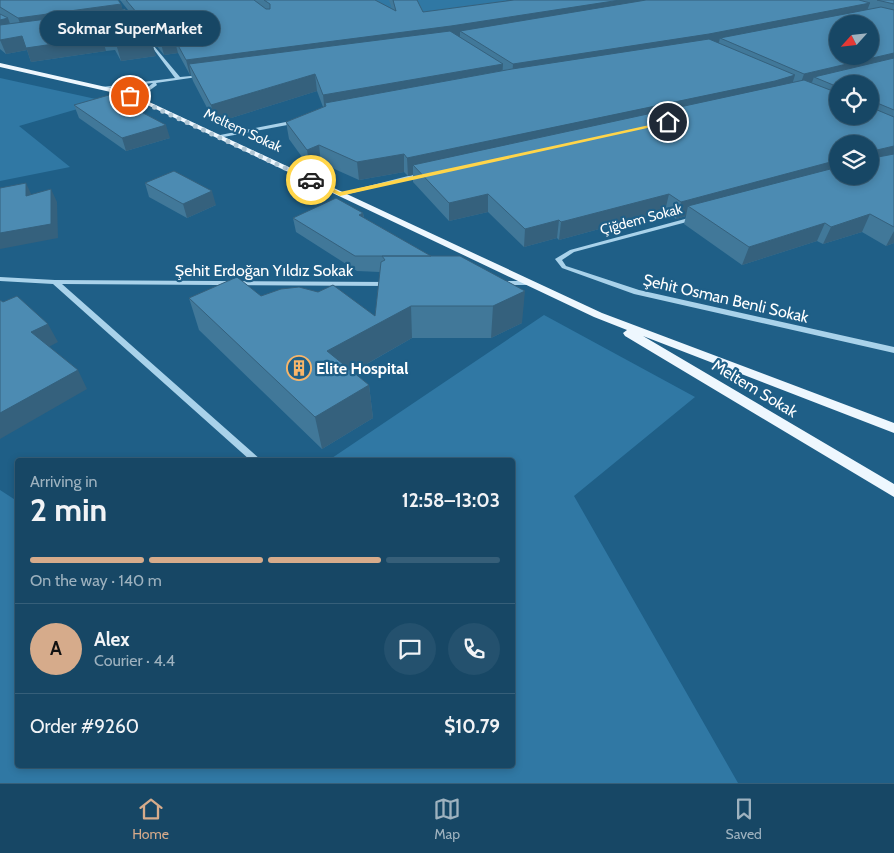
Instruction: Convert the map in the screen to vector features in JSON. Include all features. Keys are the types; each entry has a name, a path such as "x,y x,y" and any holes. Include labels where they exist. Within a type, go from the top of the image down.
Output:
{"main road":[{"name":"Meltem Sokak","path":"0,65 102,88 143,101 598,316 894,428"},
{"name":"Meltem Sokak","path":"598,316 894,491"}],"street":[{"path":"143,36 178,78"},
{"path":"102,88 205,76"},
{"path":"143,101 144,92 149,86 160,81"},
{"path":"218,136 306,120"},
{"path":"340,194 429,173"},
{"name":"Çiğdem Sokak","path":"558,260 572,251 705,215"},
{"name":"Şehit Osman Benli Sokak","path":"558,260 564,267 637,292 894,350"},
{"name":"Şehit Erdoğan Yıldız Sokak","path":"0,279 55,282 400,284"},
{"path":"55,282 254,458"},
{"path":"488,283 528,283"}],"shaded area":[{"path":"256,0 506,0 522,9 313,19"},
{"path":"0,78 105,101 19,126 70,167 0,181"},
{"path":"544,315 695,397 574,496 738,783 0,783 0,490 15,500 15,768 515,768 515,458 332,458"}],"building":[{"path":"0,0 118,0 121,4 18,18 0,7"},
{"path":"126,0 254,0 266,9 270,9 270,4 264,0 375,0 396,11 393,0 417,0 423,12 514,0 620,0 451,26 186,60 174,38 160,40"},
{"path":"646,0 859,0 870,3 709,34 513,64 460,31"},
{"path":"877,0 894,0 894,4"},
{"path":"881,7 894,10 894,53 879,56 879,15 839,15"},
{"path":"125,9 152,42 117,47 111,36 26,48 22,36 0,40 0,25"},
{"path":"0,14 8,18 0,20"},
{"path":"829,17 829,65 843,65 804,74 720,38"},
{"path":"450,31 503,64 323,95 315,74 211,105 189,64"},
{"path":"709,39 795,75 775,81 407,158 404,154 357,162 319,145 307,150 286,122 326,106 325,103 512,69"},
{"path":"894,58 894,110 879,104 879,75 829,75 829,83 814,77 865,65 879,65 879,62"},
{"path":"804,80 829,90 829,125 879,125 879,111 894,117 894,146 879,150 879,135 829,135 829,162 681,202 669,194 561,222 559,220 525,229 488,194 449,203 413,165"},
{"path":"109,95 166,125 122,138 74,105"},
{"path":"894,154 894,227 870,214 831,227 825,223 749,247 688,206 829,169 829,185 879,185 879,157"},
{"path":"174,171 212,191 183,204 145,183"},
{"path":"26,183 26,196 51,189 51,224 0,233 0,188"},
{"path":"336,198 363,213 359,215 431,256 355,256 293,218"},
{"path":"382,256 460,256 525,291 493,306 411,306 327,351 369,385 315,417 189,298 237,277 261,296 281,289 299,287 318,292 333,285 375,316 381,262 385,260"},
{"path":"17,296 48,324 31,332 78,370 0,413 0,300 3,302"}],"way so far":[{"path":"130,96 311,180"}],"place":[{"name":"Sokmar SuperMarket","path":"130,96"},
{"name":"Elite Hospital","path":"299,368"}],"route":[{"path":"311,180 340,194 375,184 668,122"}]}
